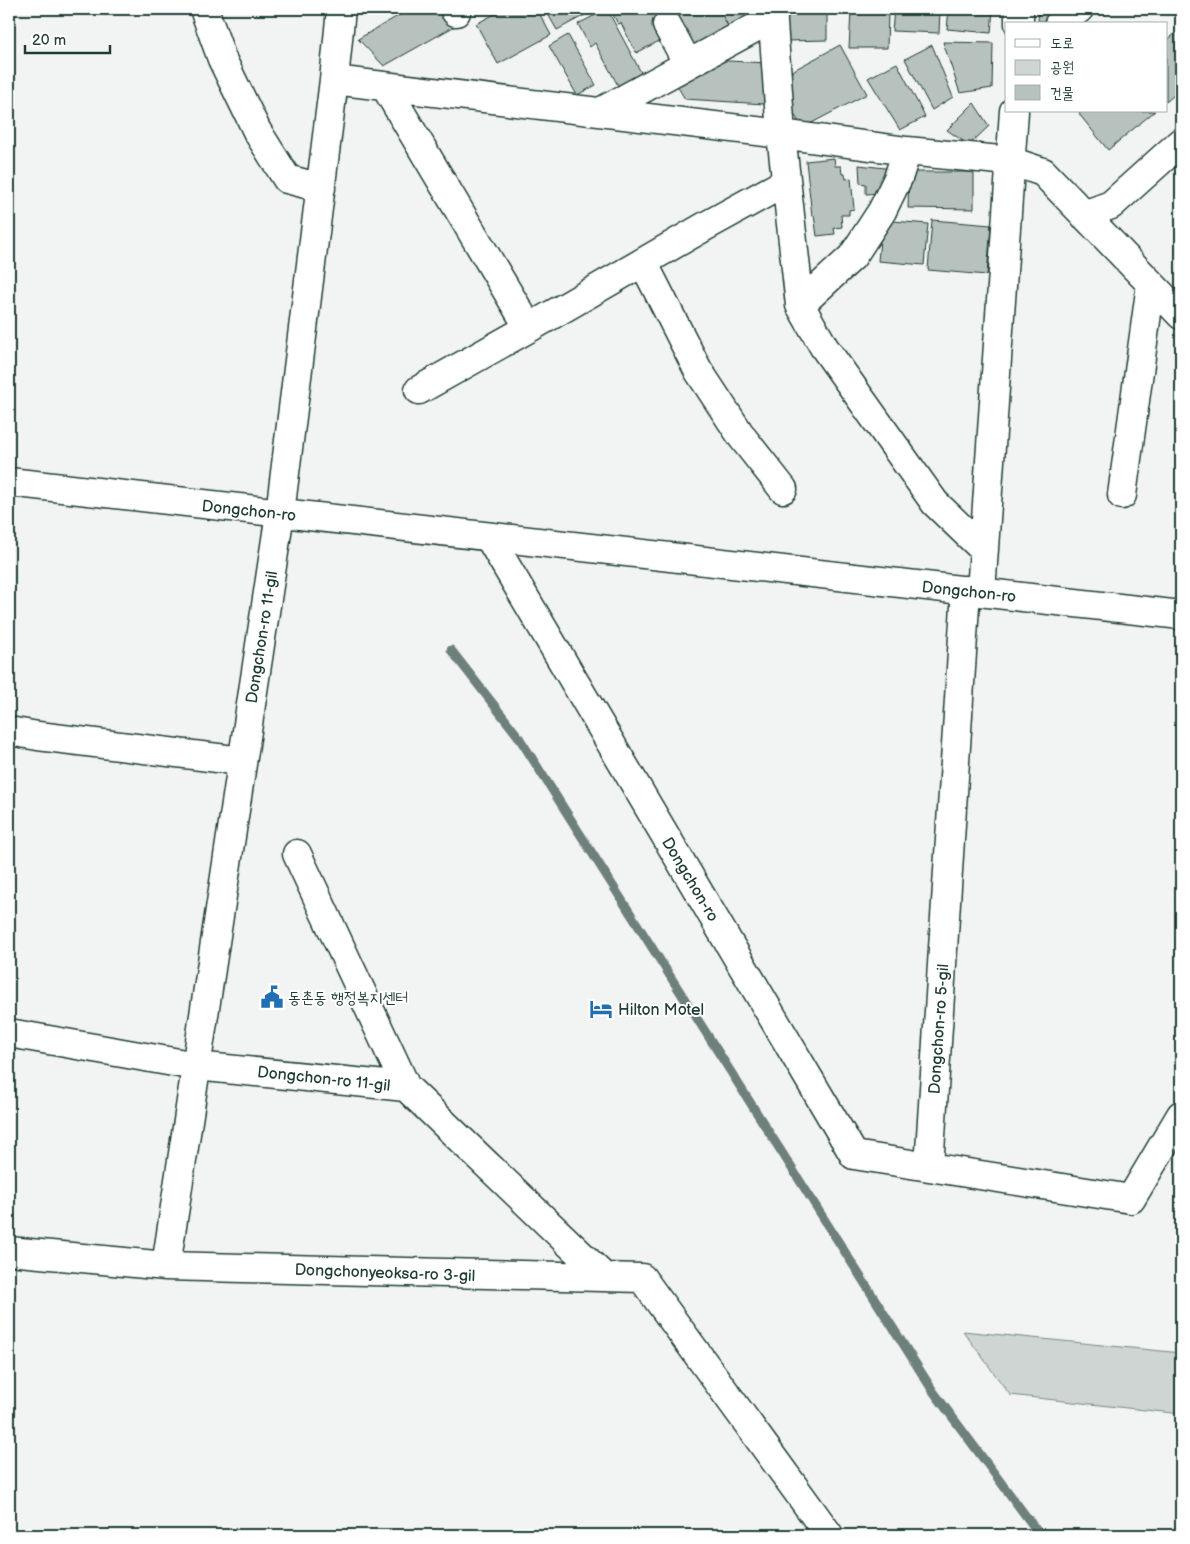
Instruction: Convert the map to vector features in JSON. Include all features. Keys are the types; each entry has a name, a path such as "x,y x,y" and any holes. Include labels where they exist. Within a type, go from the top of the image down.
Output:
{"street":[{"path":"204,9 222,58 257,131 287,179 321,188"},
{"name":"Dongchon-ro 11-gil","path":"196,1066 280,513 321,188 341,9"},
{"path":"1019,9 1019,22"},
{"path":"1062,22 1079,9"},
{"path":"600,112 688,64 773,13 781,134 800,304 824,348 935,503 984,550"},
{"path":"667,25 688,64"},
{"path":"334,80 907,151 1010,161 1043,172 1181,315"},
{"path":"385,86 529,328"},
{"name":"Dongchon-ro 5-gil","path":"929,1167 974,591 984,550 1014,112"},
{"path":"1084,215 1111,204 1181,142"},
{"path":"800,304 852,257 882,211 898,178 907,151"},
{"path":"419,390 786,182"},
{"path":"643,262 698,370 742,437 783,489"},
{"path":"1122,495 1151,284"},
{"name":"Dongchon-ro","path":"9,482 1181,615"},
{"name":"Dongchon-ro","path":"489,537 854,1155 929,1167"},
{"path":"9,731 242,761"},
{"name":"Dongchon-ro 11-gil","path":"297,854 406,1086"},
{"name":"Dongchon-ro 11-gil","path":"9,1033 196,1066 406,1086"},
{"path":"166,1266 196,1066"},
{"path":"406,1086 604,1278"},
{"path":"929,1167 1131,1199 1181,1115"},
{"name":"Dongchonyeoksa-ro 3-gil","path":"9,1250 166,1266 642,1278 829,1535"}],"green space":[{"path":"963,1331 1181,1353 1181,1414 1010,1395"}],"building":[{"path":"410,9 446,9 455,26 384,66 358,39"},
{"path":"504,9 537,9 551,35 498,64 476,24"},
{"path":"545,9 596,9 557,30"},
{"path":"607,9 644,78 621,91 595,43 590,47 578,24"},
{"path":"610,9 653,9 667,37 636,53 621,23 618,24"},
{"path":"664,9 683,9 669,17"},
{"path":"690,9 719,9 729,28 689,51 671,19"},
{"path":"719,9 762,9 729,28"},
{"path":"786,9 827,9 827,40 786,41"},
{"path":"894,9 940,9 939,33 892,31"},
{"path":"949,9 993,9 991,33 947,29"},
{"path":"1039,9 1064,9 1048,21 1038,21"},
{"path":"851,12 888,13 887,48 849,48"},
{"path":"1181,29 1181,89 1168,100 1168,39"},
{"path":"568,35 596,85 577,95 549,46"},
{"path":"943,42 993,43 992,88 960,93"},
{"path":"840,45 867,94 802,128 791,108 792,71"},
{"path":"932,45 953,97 932,110 905,59"},
{"path":"709,60 768,63 764,104 685,99 673,79"},
{"path":"897,63 925,117 900,130 868,78"},
{"path":"974,103 989,126 969,145 947,130"},
{"path":"1082,112 1154,112 1108,150 1079,114"},
{"path":"834,158 835,166 841,166 842,174 845,174 846,179 851,178 854,209 849,210 849,215 841,215 842,227 834,228 835,234 817,236 814,215 812,216 806,161"},
{"path":"859,165 893,169 880,193 866,194 866,184 860,183"},
{"path":"909,172 974,172 974,209 908,208"},
{"path":"882,220 928,224 924,265 878,261"},
{"path":"932,220 991,225 987,275 928,270"}],"waterway":[{"path":"451,650 518,736 933,1391 1040,1535"}],"place":[{"name":"동촌동 행정복지센터","path":"272,997"},
{"name":"Hilton Motel","path":"601,1009"}]}
